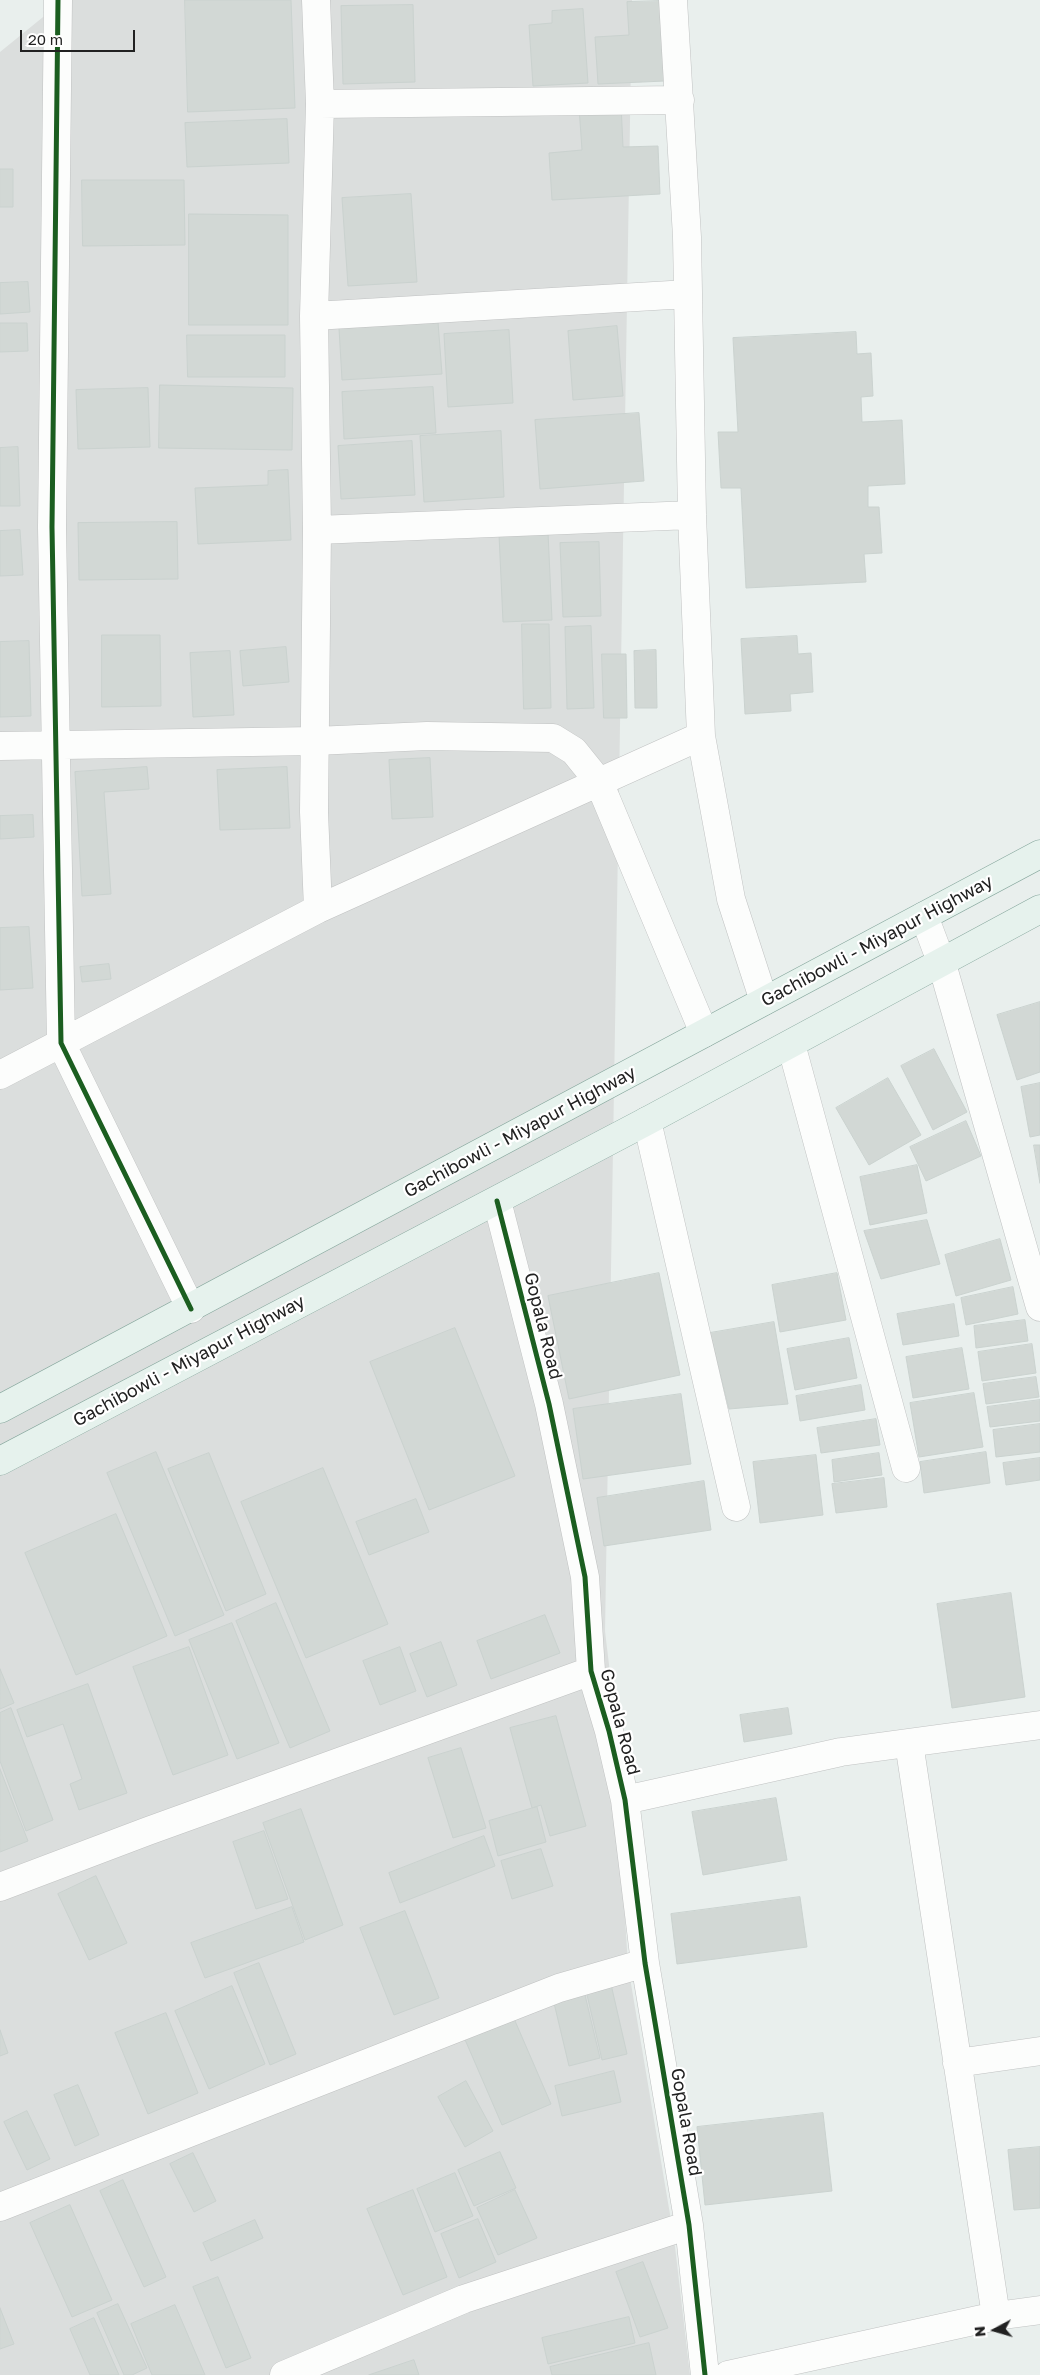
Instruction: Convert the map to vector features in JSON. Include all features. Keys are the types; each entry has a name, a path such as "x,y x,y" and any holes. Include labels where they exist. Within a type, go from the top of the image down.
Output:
{"main road":[{"name":"Gachibowli - Miyapur Highway","path":"0,1410 1040,854"},
{"name":"Gachibowli - Miyapur Highway","path":"0,1461 497,1201 942,964 1040,909"}],"street":[{"path":"58,0 52,527 61,1043 191,1309"},
{"path":"316,0 320,104 314,316 317,530 314,741 318,908"},
{"path":"673,0 680,100 688,294 692,515 700,736 731,899 764,1001"},
{"path":"320,104 680,100"},
{"path":"314,316 688,294"},
{"path":"317,530 692,515"},
{"path":"0,746 314,741 427,736 553,738 574,751 599,782 704,1033"},
{"path":"0,1075 318,908 700,736"},
{"path":"924,916 942,964 1040,1307"},
{"path":"791,1044 906,1468"},
{"path":"647,1121 736,1507"},
{"name":"Gopala Road","path":"497,1201 549,1404 585,1577 591,1671 609,1731 626,1800 644,1963 689,2226 705,2375"},
{"path":"0,1887 148,1831 591,1671"},
{"path":"626,1800 840,1752 1040,1725"},
{"path":"909,1743 996,2316"},
{"path":"0,2207 559,1988 644,1963"},
{"path":"957,2063 1040,2051"},
{"path":"284,2375 464,2299 689,2226"},
{"path":"728,2375 996,2316 1040,2310"}],"shaded area":[{"path":"64,0 632,0 605,1631 610,1673 628,1966 674,2238 690,2375 0,2375 0,52"}],"building":[{"path":"185,0 291,0 295,108 188,112"},
{"path":"661,1 665,81 598,84 595,37 629,35 627,2"},
{"path":"413,5 415,82 343,84 341,6"},
{"path":"583,9 588,83 533,86 529,25 552,23 552,11"},
{"path":"621,104 623,147 658,146 660,194 552,200 549,153 582,150 579,107"},
{"path":"287,119 289,163 187,167 185,123"},
{"path":"0,169 13,169 13,207 0,207"},
{"path":"82,180 184,180 185,245 83,246"},
{"path":"411,194 417,282 348,286 342,198"},
{"path":"189,214 288,215 288,325 189,325"},
{"path":"28,282 30,312 0,314 0,283"},
{"path":"438,322 442,374 342,380 339,328"},
{"path":"0,323 27,323 28,351 0,352"},
{"path":"617,326 623,396 573,400 568,331"},
{"path":"509,330 513,403 448,407 444,334"},
{"path":"856,332 857,354 871,353 873,396 861,397 862,422 902,420 905,484 868,486 868,507 879,507 882,553 864,554 866,582 746,588 741,488 721,488 718,432 738,432 733,338"},
{"path":"187,335 285,335 285,377 188,377"},
{"path":"160,385 293,388 292,450 159,448"},
{"path":"433,387 436,433 344,439 342,392"},
{"path":"148,388 150,447 78,449 76,390"},
{"path":"639,413 644,481 540,489 535,420"},
{"path":"501,431 504,497 424,502 420,436"},
{"path":"412,441 415,495 341,499 338,446"},
{"path":"18,447 20,506 0,506 0,448"},
{"path":"288,470 291,540 198,544 195,488 268,485 268,471"},
{"path":"177,522 178,579 79,580 78,523"},
{"path":"20,530 23,575 0,576 0,531"},
{"path":"548,532 552,620 503,622 499,534"},
{"path":"599,542 601,616 563,617 560,543"},
{"path":"522,624 549,624 551,708 524,709"},
{"path":"591,626 594,708 567,709 565,627"},
{"path":"102,635 160,635 161,706 102,707"},
{"path":"797,636 798,654 811,653 813,692 790,694 791,711 745,714 741,639"},
{"path":"29,641 31,716 0,717 0,642"},
{"path":"286,647 289,682 243,686 240,651"},
{"path":"656,650 657,708 635,708 634,651"},
{"path":"230,651 234,715 193,717 190,653"},
{"path":"602,654 626,654 627,718 604,718"},
{"path":"430,758 433,817 392,819 389,760"},
{"path":"147,767 149,789 104,792 111,894 82,896 75,772"},
{"path":"287,767 290,828 220,830 217,770"},
{"path":"33,815 34,837 0,839 0,816"},
{"path":"29,927 33,988 0,990 0,928"},
{"path":"109,964 111,979 82,982 80,967"},
{"path":"1040,1002 1040,1072 1017,1080 997,1015"},
{"path":"934,1049 967,1112 933,1130 901,1066"},
{"path":"888,1078 921,1135 869,1165 836,1108"},
{"path":"1040,1083 1040,1135 1030,1137 1021,1087"},
{"path":"966,1121 981,1156 926,1181 910,1147"},
{"path":"1034,1145 1040,1145 1040,1183"},
{"path":"917,1165 927,1213 870,1225 860,1177"},
{"path":"927,1220 940,1264 881,1279 864,1231"},
{"path":"1000,1239 1011,1280 956,1296 945,1255"},
{"path":"659,1273 680,1375 569,1399 548,1296"},
{"path":"837,1273 846,1320 780,1332 772,1285"},
{"path":"1013,1287 1018,1314 966,1325 961,1298"},
{"path":"954,1304 959,1336 903,1345 897,1314"},
{"path":"1025,1320 1028,1341 976,1348 974,1326"},
{"path":"774,1322 788,1404 729,1409 710,1333"},
{"path":"455,1328 515,1476 429,1510 370,1362"},
{"path":"849,1338 857,1378 795,1390 787,1349"},
{"path":"1032,1344 1036,1373 982,1381 978,1352"},
{"path":"962,1348 969,1389 913,1398 906,1357"},
{"path":"1036,1377 1039,1397 986,1404 983,1384"},
{"path":"861,1385 865,1410 800,1421 796,1396"},
{"path":"974,1393 983,1447 919,1457 910,1403"},
{"path":"681,1394 691,1464 583,1479 573,1409"},
{"path":"1040,1400 1040,1421 990,1427 987,1407"},
{"path":"876,1419 880,1445 821,1453 817,1428"},
{"path":"1040,1424 1040,1452 996,1457 993,1430"},
{"path":"156,1452 224,1615 175,1636 107,1473"},
{"path":"986,1452 990,1483 924,1493 920,1462"},
{"path":"209,1453 266,1594 226,1611 168,1469"},
{"path":"879,1453 882,1475 834,1482 832,1460"},
{"path":"816,1455 823,1515 760,1523 753,1462"},
{"path":"1040,1458 1040,1480 1006,1485 1003,1463"},
{"path":"323,1468 388,1624 306,1658 241,1502"},
{"path":"884,1478 887,1507 836,1513 832,1484"},
{"path":"704,1481 711,1530 604,1546 597,1498"},
{"path":"416,1499 429,1532 369,1555 356,1522"},
{"path":"116,1514 167,1636 76,1675 25,1553"},
{"path":"1011,1593 1025,1697 952,1708 937,1604"},
{"path":"276,1603 330,1731 290,1748 236,1621"},
{"path":"545,1615 560,1653 491,1679 477,1641"},
{"path":"232,1623 279,1743 237,1759 189,1640"},
{"path":"441,1642 457,1685 427,1697 410,1654"},
{"path":"189,1647 228,1755 173,1775 133,1667"},
{"path":"400,1647 416,1691 380,1705 363,1661"},
{"path":"0,1669 14,1703 0,1709"},
{"path":"88,1684 127,1793 79,1810 70,1784 82,1779 63,1724 27,1737 17,1710"},
{"path":"11,1708 53,1820 26,1831 0,1761 0,1713"},
{"path":"788,1708 792,1734 744,1742 740,1715"},
{"path":"556,1716 586,1826 550,1836 541,1805 532,1808 510,1728"},
{"path":"461,1748 486,1828 453,1838 428,1758"},
{"path":"0,1769 28,1841 0,1852"},
{"path":"776,1798 787,1860 703,1875 692,1812"},
{"path":"537,1807 546,1842 498,1856 489,1821"},
{"path":"301,1809 343,1925 305,1940 263,1823"},
{"path":"264,1831 288,1899 256,1909 233,1842"},
{"path":"484,1836 495,1866 400,1903 389,1873"},
{"path":"541,1849 553,1886 512,1899 501,1861"},
{"path":"96,1876 127,1943 89,1960 58,1894"},
{"path":"800,1897 807,1947 677,1964 671,1914"},
{"path":"292,1907 304,1942 205,1978 191,1943"},
{"path":"405,1911 439,1998 394,2015 360,1928"},
{"path":"259,1963 296,2054 270,2065 234,1973"},
{"path":"610,1980 627,2054 602,2060 585,1986"},
{"path":"232,1986 265,2064 209,2089 175,2011"},
{"path":"585,1995 600,2058 569,2066 554,2003"},
{"path":"166,2013 198,2093 148,2114 115,2033"},
{"path":"512,2014 551,2104 502,2125 463,2035"},
{"path":"0,2030 8,2053 0,2056"},
{"path":"614,2071 621,2102 562,2116 555,2086"},
{"path":"466,2081 493,2131 465,2147 438,2097"},
{"path":"78,2085 99,2135 75,2146 54,2095"},
{"path":"27,2111 50,2159 27,2170 4,2122"},
{"path":"823,2113 832,2191 705,2205 697,2127"},
{"path":"1040,2147 1040,2208 1014,2210 1008,2150"},
{"path":"500,2152 516,2188 474,2206 458,2170"},
{"path":"193,2153 216,2201 194,2212 170,2164"},
{"path":"455,2173 473,2216 435,2232 417,2189"},
{"path":"123,2180 166,2277 144,2287 100,2191"},
{"path":"413,2190 447,2277 403,2295 367,2209"},
{"path":"515,2190 537,2238 498,2255 477,2208"},
{"path":"70,2205 112,2300 72,2317 30,2223"},
{"path":"478,2219 496,2262 459,2278 441,2234"},
{"path":"255,2220 263,2238 211,2261 203,2243"},
{"path":"643,2262 668,2328 640,2337 616,2272"},
{"path":"218,2277 251,2358 226,2368 193,2287"},
{"path":"118,2304 147,2368 132,2375 124,2375 97,2313"},
{"path":"175,2305 205,2375 152,2375 131,2324"},
{"path":"0,2308 14,2344 0,2349"},
{"path":"629,2317 635,2343 548,2364 542,2338"},
{"path":"94,2318 119,2375 90,2375 70,2329"},
{"path":"649,2343 656,2375 552,2375 550,2367"},
{"path":"414,2360 419,2375 369,2375"}],"cycle path":[{"path":"58,0 52,527 61,1043 191,1309"},
{"path":"497,1201 549,1404 585,1577 591,1671 609,1731 625,1800 645,1963 689,2225 705,2375"}]}
